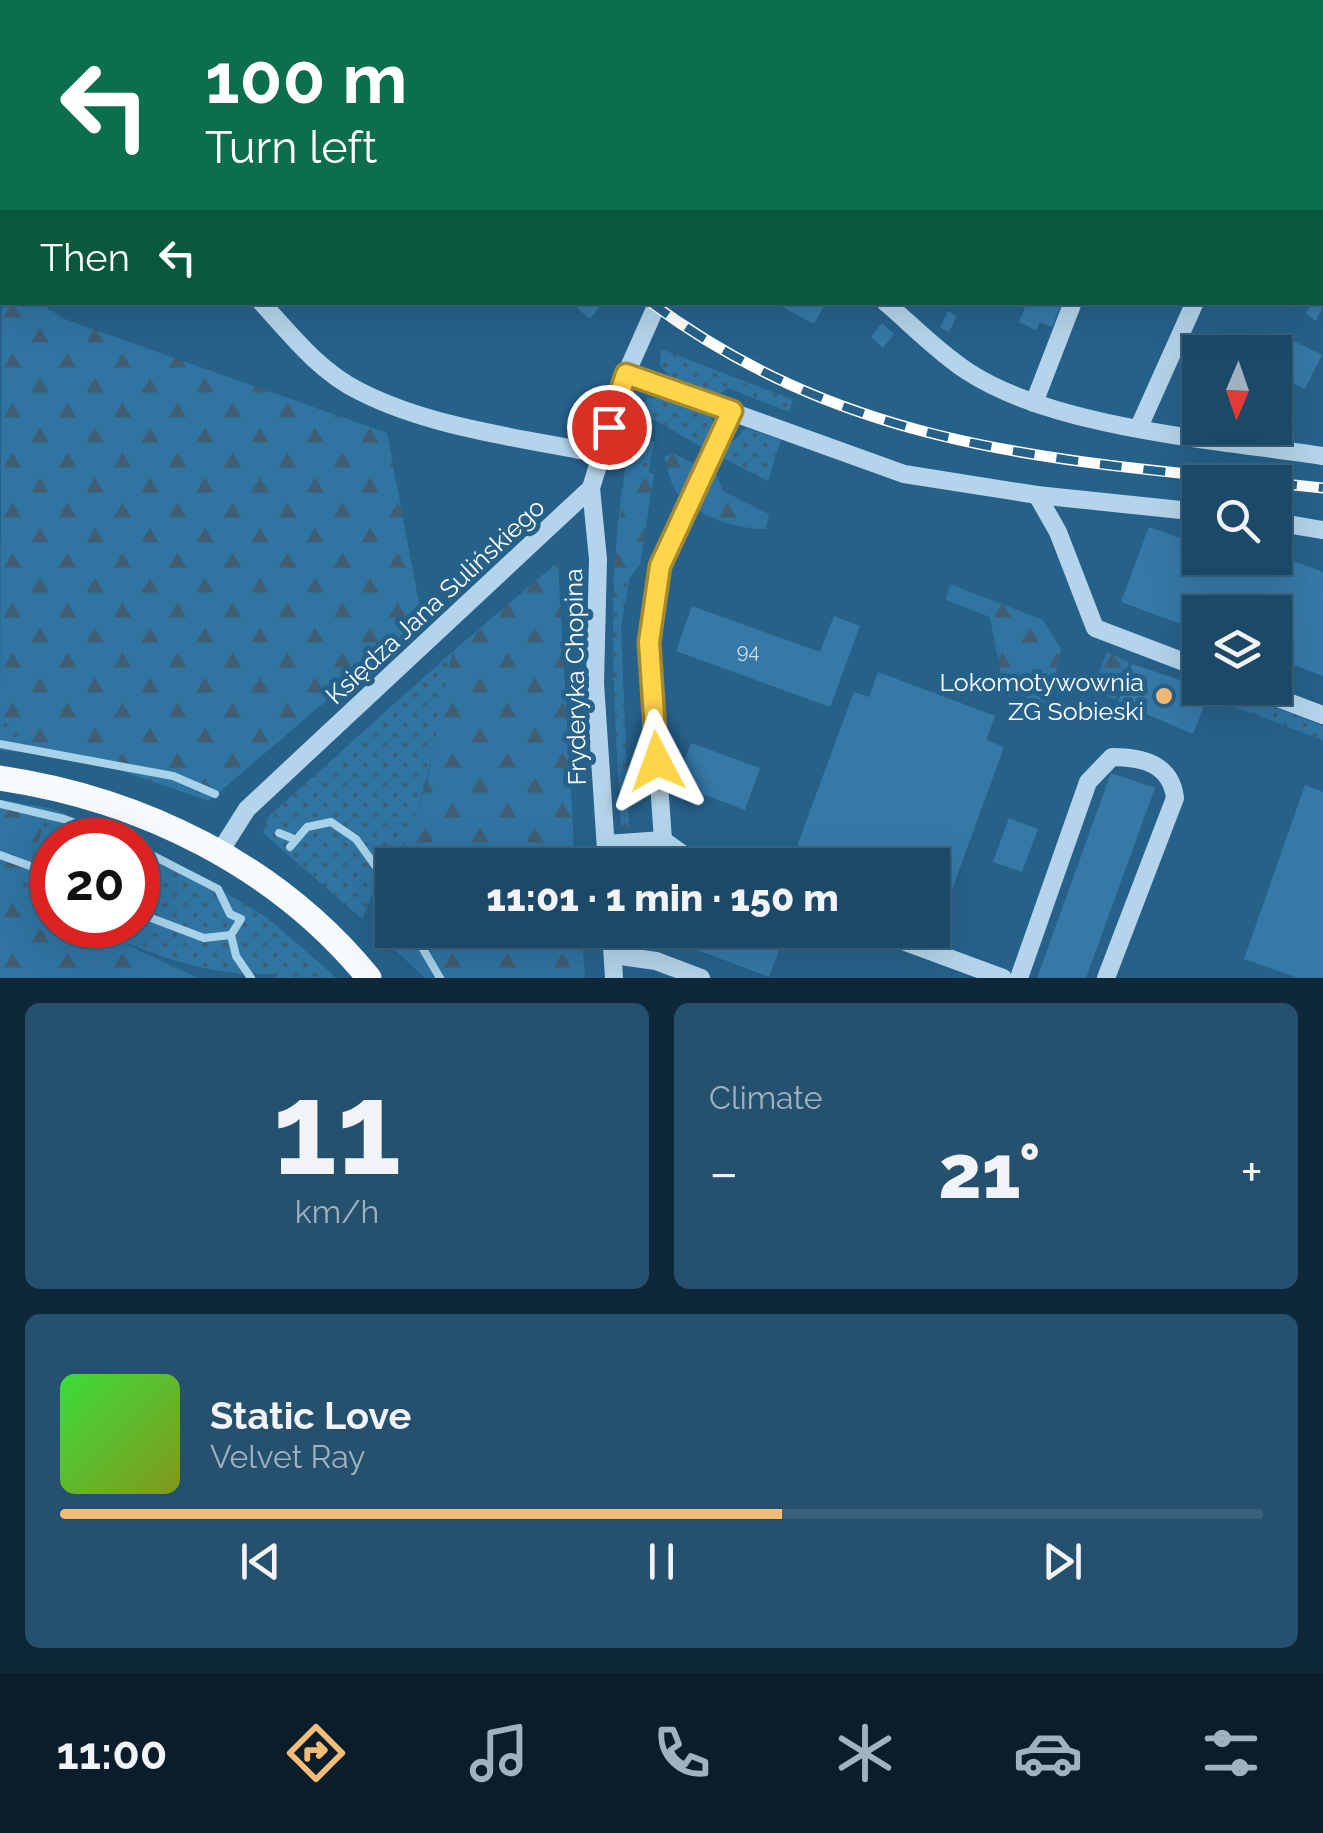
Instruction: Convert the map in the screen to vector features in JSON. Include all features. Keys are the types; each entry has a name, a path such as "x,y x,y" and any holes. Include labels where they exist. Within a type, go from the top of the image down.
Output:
{"main road":[{"path":"0,778 129,812 221,850 294,904 369,978"}],"street":[{"path":"265,305 310,356 358,391 423,414 600,454"},
{"path":"592,488 626,374 657,305"},
{"path":"889,305 968,372 1034,404 1139,427 1323,456"},
{"path":"1034,404 1072,305"},
{"path":"1139,427 1194,305"},
{"path":"626,374 904,474 1037,495 1182,510"},
{"path":"663,840 649,642 652,610 660,566 678,520 732,411"},
{"name":"Fryderyka Chopina","path":"592,488 598,559 595,683 606,848"},
{"name":"Księdza Jana Sulińskiego","path":"221,850 247,809 592,488"},
{"path":"1037,495 1058,532 1095,628 1182,661"},
{"path":"1292,525 1323,530"},
{"path":"1292,703 1323,715"},
{"path":"1019,978 1088,782 1112,757 1129,757 1161,768 1173,780 1175,798 1106,978"},
{"path":"606,844 663,840 674,848"},
{"path":"612,948 614,978"},
{"path":"922,948 1004,978"},
{"path":"612,956 656,962 701,978"}],"green space":[{"path":"2,305 43,305 64,319 387,433 422,619 209,801 116,769 29,753 34,732 0,720"},
{"path":"661,349 793,400 789,412 728,388 718,395 671,378 660,365"},
{"path":"648,398 663,398 709,415 713,421 705,449 638,410"},
{"path":"633,428 654,442 621,626 629,827 621,826 613,626 618,527"},
{"path":"746,428 781,440 768,481 719,456"},
{"path":"673,453 717,476 723,491 769,514 766,529 719,520 686,502 673,486 664,457"},
{"path":"626,466 654,474 640,565 621,588 613,581"},
{"path":"558,562 574,848 403,848 427,783 452,652"},
{"path":"950,584 1043,620 1061,649 1049,703 1033,701 1003,685 990,617 946,600"},
{"path":"452,652 437,734 416,813 403,848 375,848 375,888 362,919 263,833 268,817"},
{"path":"1107,652 1129,662 1115,699 1092,690"},
{"path":"1230,705 1268,705 1323,726 1323,740"},
{"path":"0,720 35,732 29,753 0,750"},
{"path":"0,800 50,808 46,818 30,818 30,863 19,894 30,899 30,948 134,948 198,978 0,978"},
{"path":"50,808 76,818 46,818"},
{"path":"160,854 266,917 337,978 275,978 273,974 225,972 139,948 160,948"},
{"path":"30,863 30,899 19,894"},
{"path":"393,948 582,948 585,978 425,978"}],"building":[{"path":"596,305 599,308 590,319 577,308"},
{"path":"779,305 824,305 814,324"},
{"path":"1026,305 1061,305 1052,327 1040,322 1036,330 1019,322"},
{"path":"1310,305 1323,306 1316,321 1306,314"},
{"path":"948,311 957,316 949,332 940,327"},
{"path":"882,323 894,334 883,348 871,337"},
{"path":"1292,340 1322,355 1305,389 1292,383"},
{"path":"1149,527 1182,539 1182,575 1292,575 1292,560 1323,572 1323,676 1292,664 1292,595 1182,595 1182,624 1121,602"},
{"path":"692,606 820,652 834,616 860,626 830,707 676,651"},
{"name":"Lokomotywownia ZG Sobieski","path":"1132,664 1182,681 1182,705 1204,705 1193,734 1118,702"},
{"path":"878,672 995,716 986,740 1004,747 950,895 950,848 796,848 854,692 869,697"},
{"path":"691,743 760,768 745,810 676,784"},
{"path":"1111,773 1155,788 1086,978 1037,978"},
{"path":"1305,785 1323,792 1323,978 1298,978 1244,959"},
{"path":"1009,818 1038,829 1022,872 993,862"},
{"path":"692,948 780,948 769,977"}],"waterway":[{"path":"0,744 173,776 215,794"},
{"path":"0,804 60,818"},
{"path":"290,847 307,827 331,822 356,839 375,865"},
{"path":"279,833 294,839"},
{"path":"0,855 30,866"},
{"path":"160,859 218,889 230,914 241,919 231,935 204,938 160,921"},
{"path":"231,935 236,956 251,978"},
{"path":"422,948 440,978"}],"railway":[{"path":"654,305 722,350 795,387 869,415 945,437 1022,452 1182,473"},
{"path":"1292,485 1323,488"}],"place":[{"name":"Lokomotywownia ZG Sobieski","path":"1164,696"}],"route":[{"path":"609,427 626,374 732,411 704,463 660,566 649,642 657,761"}]}
